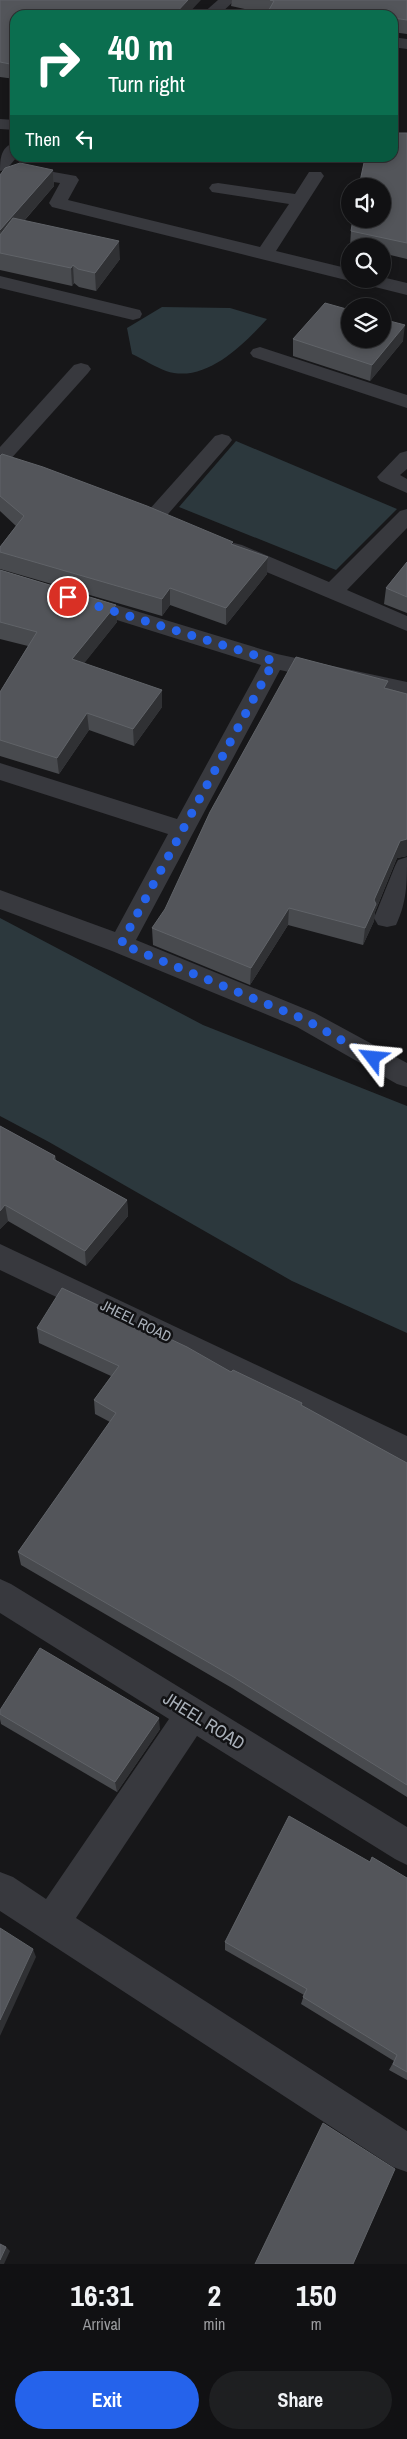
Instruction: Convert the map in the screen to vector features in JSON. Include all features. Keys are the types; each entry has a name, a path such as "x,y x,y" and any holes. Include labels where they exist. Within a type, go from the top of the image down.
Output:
{"street":[{"path":"217,10 225,0"},
{"path":"0,166 10,154"},
{"path":"0,180 20,171 70,180 58,203 341,273"},
{"path":"266,253 315,176"},
{"path":"218,188 300,200"},
{"path":"0,282 132,314"},
{"path":"391,285 407,289"},
{"path":"260,353 407,402"},
{"path":"7,460 81,369"},
{"path":"154,516 222,440"},
{"path":"407,457 387,477 407,488"},
{"path":"332,592 407,516"},
{"path":"214,541 407,624"},
{"path":"56,594 274,661 407,690"},
{"path":"121,944 274,661"},
{"path":"0,771 183,830"},
{"path":"387,918 407,866"},
{"path":"0,899 121,944 306,1020 407,1076"},
{"name":"JHEEL ROAD","path":"0,1256 407,1450"},
{"name":"JHEEL ROAD","path":"0,1595 407,1847"},
{"path":"51,1923 192,1714"},
{"path":"0,1890 407,2153"}],"shaded area":[{"path":"162,307 230,308 267,319 247,340 222,360 195,372 181,374 166,371 132,354 127,328"},
{"path":"236,441 397,509 336,570 179,507"},
{"path":"0,918 203,1025 407,1106 407,1333 292,1281 0,1116"}],"building":[{"path":"0,0 188,0 179,10 10,10 10,64 0,62"},
{"path":"270,0 407,0 407,20 398,19 398,10 269,10 274,1"},
{"path":"398,133 407,133 407,243 391,238 351,231 352,228 391,228 391,178 361,178 364,162 398,162"},
{"path":"20,163 53,170 0,230 0,175 5,168"},
{"path":"13,218 119,241 95,273 78,269 73,265 71,268 0,253 0,235"},
{"path":"325,303 341,307 341,348 386,348 372,365 293,339"},
{"path":"391,321 405,325 391,342"},
{"path":"2,454 43,467 147,506 233,542 231,544 268,557 226,608 170,588 162,599 0,552 0,547 24,516 0,496 0,456"},
{"path":"407,562 407,597 386,588"},
{"path":"0,570 116,605 72,659 162,690 133,729 87,713 57,758 0,740 0,692 37,632 0,622"},
{"path":"296,657 388,681 384,688 407,694 407,839 400,841 374,900 376,904 365,928 289,908 251,968 152,928 165,909 210,812"},
{"path":"0,1126 55,1156 53,1159 127,1200 85,1251 5,1205 0,1211"},
{"path":"62,1288 187,1347 231,1372 233,1370 302,1403 301,1405 407,1463 407,1785 232,1676 18,1552 116,1413 94,1400 119,1366 37,1328"},
{"path":"40,1648 159,1718 115,1782 0,1714 0,1710"},
{"path":"289,1816 370,1862 372,1857 407,1878 407,2072 393,2064 397,2055 303,1997 307,1989 225,1942"},
{"path":"0,1928 33,1949 0,2020"},
{"path":"323,2123 395,2169 353,2264 255,2264"},
{"path":"0,2244 6,2247 0,2260"}],"route":[{"path":"68,597 274,661 121,944 306,1020 373,1058"}]}
